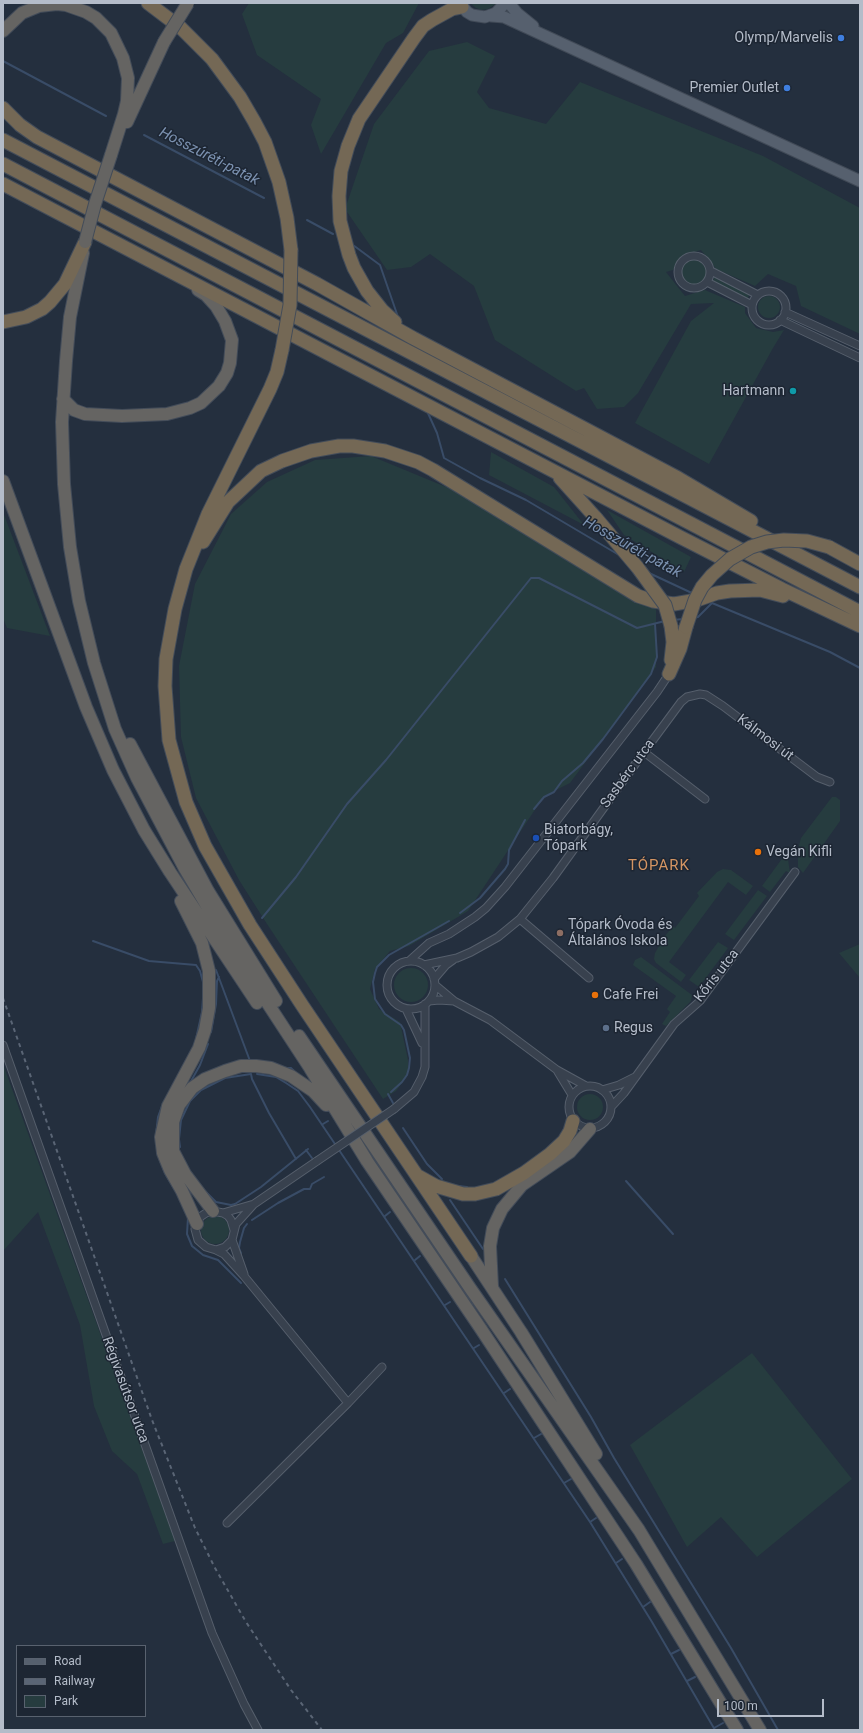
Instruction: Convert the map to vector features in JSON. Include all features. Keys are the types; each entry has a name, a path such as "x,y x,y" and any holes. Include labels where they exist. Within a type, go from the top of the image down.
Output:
{"highway":[{"path":"148,3 181,28 212,59 247,109 264,142 279,182 287,218 291,250 290,305 277,372 208,514 186,569 174,609 169,640 165,686 166,714 169,740 186,802 205,846 255,932 492,1287 629,1507 639,1530"},
{"path":"111,155 164,42 188,3"},
{"path":"3,31 22,13 39,6 57,4 66,5 86,12 96,18 111,33 120,50 128,78 127,101 124,114 95,204 85,242 70,317 63,399 64,484 72,561 79,601 94,663 115,729 137,778 185,869 236,955 367,1161 481,1329 636,1564 737,1730"},
{"path":"434,350 395,322 382,310 354,268 343,233 339,208 341,171 348,146 359,119 414,38 423,26 461,5"},
{"path":"3,108 20,125 37,137 317,284 434,350 678,478 789,544 817,564"},
{"path":"3,140 860,587"},
{"path":"3,164 860,612"},
{"path":"3,184 552,470 860,626"},
{"path":"3,193 35,201"},
{"path":"3,322 26,317 42,309 50,302 66,284 85,242"},
{"path":"63,399 74,410 85,414 122,416 167,414 190,408 201,403 219,386 227,373 230,363 232,340 226,320 206,295 175,274"},
{"path":"186,569 228,502 261,471 282,460 311,451 339,446 353,446 385,450 433,470 638,596 666,604 684,603 717,593 760,590 822,608"},
{"path":"552,470 596,518 638,568 665,605 671,626 672,642 669,674"},
{"path":"3,481 92,721 113,770 134,810 170,872 236,972 306,1072 330,1102"},
{"path":"669,674 680,649 695,600 702,587 712,575 730,560 751,547 767,542 784,540 807,541 829,547 860,564"},
{"path":"108,704 196,870 247,956 285,1016 470,1288 639,1530 760,1730"},
{"path":"170,872 174,889 202,943 209,972 209,1008 205,1030 191,1064 168,1106 161,1137 163,1153 170,1170 182,1191 197,1224"},
{"path":"218,1212 185,1174 173,1151 173,1122 179,1105 192,1088 204,1079 241,1066 271,1068 291,1076 313,1091 341,1120"},
{"path":"416,1175 436,1186 463,1194 475,1194 496,1189 550,1154 564,1141 570,1131 573,1121"},
{"path":"492,1287 490,1246 493,1228 502,1209 522,1185 570,1152 590,1129"}],"main road":[{"path":"491,16 501,9 505,3"},
{"path":"509,3 517,13 546,36"},
{"path":"461,5 472,15 478,17 504,17 860,181"}],"street":[{"path":"690,256 700,256 709,264 711,271 707,282 699,287 693,288 685,285 678,276 678,270 681,262 690,256"},
{"path":"711,271 758,294 768,291 777,293 782,297 785,304 785,312 780,320 772,324 766,324 760,322 754,316 752,305 758,294"},
{"path":"707,282 752,305"},
{"path":"785,312 860,346"},
{"path":"780,320 860,358"},
{"path":"454,1001 439,1000 419,1007 406,1009 399,1006 389,995 387,988 390,973 395,967 409,961 429,944 449,934 475,917 500,892 657,692 669,674"},
{"name":"Sasbérc utca","path":"435,982 446,965 457,958 487,945 520,919 553,878 681,702 687,697 700,694"},
{"name":"Kálmosi út","path":"700,694 706,695 723,706 817,777 830,782"},
{"path":"644,752 705,799"},
{"name":"Kőris utca","path":"611,1107 624,1093 674,1024 700,1001 795,872"},
{"path":"520,919 589,978"},
{"name":"Sasbérc utca","path":"424,965 457,958"},
{"path":"244,1276 232,1240 234,1230 241,1218 254,1204 394,1109 414,1092 422,1077 425,1067 424,1047 427,1003 434,991 435,982 432,973 424,965 417,961 409,961"},
{"path":"435,982 454,1001 490,1020 557,1070 586,1086 597,1087 607,1094 611,1107 606,1120 599,1126 590,1129 573,1121 570,1117 568,1107 572,1095 576,1091 586,1086"},
{"path":"406,1009 424,1047"},
{"name":"Régivasútsor utca","path":"3,1045 212,1633 244,1704 258,1730"},
{"path":"557,1070 572,1095"},
{"name":"Kőris utca","path":"602,1090 619,1085 635,1077"},
{"path":"254,1204 218,1212 200,1218 197,1224 196,1234 201,1244 224,1254 244,1276 348,1403"},
{"path":"218,1212 231,1220 234,1230"},
{"path":"216,1250 225,1247 232,1240"},
{"path":"227,1523 348,1403 382,1367"}],"green space":[{"path":"249,3 419,3 403,33 386,43 321,154 311,125 321,99 257,55 242,14"},
{"path":"470,3 497,3 488,9 482,10 476,8"},
{"path":"467,42 495,56 477,92 489,108 546,124 580,82 763,156 860,208 860,334 801,306 796,286 768,274 755,286 716,269 701,250 682,256 673,270 666,272 685,296 705,290 745,307 745,313 756,328 773,332 784,330 709,464 635,423 691,321 714,303 691,304 638,393 624,407 597,409 584,388 576,391 495,340 474,286 430,254 411,267 387,270 345,209 374,124 429,51"},
{"path":"694,260 704,263 707,273 704,283 694,286 684,283 681,273 684,263"},
{"path":"715,276 750,294 747,299 713,281"},
{"path":"769,296 777,299 780,307 777,315 769,318 761,315 758,307 761,299"},
{"path":"491,452 554,487 584,525 489,475"},
{"path":"371,456 451,489 623,595 656,608 656,667 570,783 544,796 468,911 409,946 390,951 375,969 370,989 379,1009 400,1022 408,1060 408,1075 396,1091 383,1099 239,880 196,798 181,737 179,666 195,584 231,514 267,482 315,460"},
{"path":"607,510 691,557 684,572 624,535"},
{"path":"3,512 50,636 7,628 3,618"},
{"path":"832,797 836,797 840,800 840,821 803,873 798,867 798,849 801,838"},
{"path":"784,856 788,859 790,873 786,871 770,892 762,886"},
{"path":"723,869 731,870 753,886 746,895 728,882 669,962 686,975 681,982 656,963 654,959 655,953 665,936 673,926 675,928 699,896 697,893 717,872"},
{"path":"758,890 767,896 734,940 725,934"},
{"path":"718,942 728,948 699,987 689,980"},
{"path":"860,944 860,978 839,953"},
{"path":"641,957 692,995 691,1001 666,1026 662,1024 670,1012 667,1009 676,996 633,965 635,960"},
{"path":"414,968 423,973 427,978 427,992 423,997 418,1001 408,1002 404,1001 395,992 394,982 395,978 404,969"},
{"path":"3,1064 175,1541 163,1544 137,1474 112,1451 94,1406 80,1325 38,1212 3,1251"},
{"path":"590,1094 599,1098 603,1107 599,1116 590,1120 581,1116 577,1107 581,1098"},
{"path":"215,1216 225,1220 229,1230 225,1240 215,1244 205,1240 201,1230 205,1220"},
{"path":"752,1353 852,1479 757,1557 721,1517 687,1547 630,1445"}],"waterway":[{"name":"Hosszúréti-patak","path":"3,61 106,116"},
{"name":"Hosszúréti-patak","path":"144,135 264,198"},
{"name":"Hosszúréti-patak","path":"307,220 333,234"},
{"name":"Hosszúréti-patak","path":"353,245 380,265 398,317"},
{"name":"Hosszúréti-patak","path":"427,411 437,433 444,458 480,478 526,500 619,555"},
{"name":"Hosszúréti-patak","path":"649,573 694,594"},
{"path":"262,918 296,877 347,804 386,760 531,578 539,578 637,628 665,621"},
{"name":"Hosszúréti-patak","path":"712,603 830,652 860,668"},
{"path":"693,618 698,617 712,603"},
{"path":"673,620 683,619"},
{"path":"534,809 544,797 554,792 562,781 583,763 603,739 651,674 657,657 655,624"},
{"path":"460,913 480,898 505,869 508,864 509,850 525,820"},
{"path":"391,1092 407,1075 410,1058 404,1030 401,1025 385,1014 375,999 373,982 377,967 389,955 449,921"},
{"path":"93,941 149,961 196,965"},
{"path":"196,965 200,971 203,982 203,998 202,1012 196,1039"},
{"path":"216,970 250,1061"},
{"path":"211,1032 216,1004 217,981 219,977"},
{"path":"190,1083 200,1065 208,1044"},
{"path":"286,1068 291,1068 294,1071"},
{"path":"180,1147 179,1139 181,1120 190,1101 201,1090 225,1078 251,1074 269,1113 296,1159"},
{"path":"257,1074 276,1077 286,1083 298,1091 310,1107 590,1522 652,1622 715,1730"},
{"path":"388,1094 393,1103"},
{"path":"156,1134 158,1117 162,1106"},
{"path":"323,1124 328,1121"},
{"path":"403,1128 427,1164 442,1179"},
{"path":"205,1191 216,1202 231,1205 235,1204 261,1187 308,1149"},
{"path":"306,1150 312,1158"},
{"path":"159,1158 166,1175 175,1190"},
{"path":"252,1220 278,1203 304,1189 310,1189 312,1184 324,1177"},
{"path":"626,1181 673,1234"},
{"path":"458,1186 467,1187"},
{"path":"450,1200 483,1249"},
{"path":"385,1216 390,1212"},
{"path":"188,1217 187,1234 192,1246 203,1255 218,1260 241,1283"},
{"path":"241,1253 239,1248 240,1242 244,1228 247,1224"},
{"path":"415,1260 420,1256"},
{"path":"505,1279 591,1417 614,1458 731,1648 778,1730"},
{"path":"445,1305 450,1302"},
{"path":"474,1348 479,1345"},
{"path":"504,1393 510,1389"},
{"path":"534,1438 541,1434"},
{"path":"564,1483 571,1479"},
{"path":"590,1522 596,1518"},
{"path":"616,1563 622,1559"},
{"path":"643,1607 650,1602"},
{"path":"671,1654 679,1650"},
{"path":"687,1681 695,1677"},
{"path":"714,1728 723,1723"}],"railway":[{"path":"3,998 152,1420 195,1528 215,1568 246,1622 291,1690 322,1730"}],"place":[{"name":"Olymp/Marvelis","path":"841,38"},
{"name":"Premier Outlet","path":"787,88"},
{"name":"Hartmann","path":"793,391"},
{"name":"Biatorbágy, Tópark","path":"536,838"},
{"name":"Vegán Kifli","path":"758,852"},
{"name":"Tópark Óvoda és Általános Iskola","path":"560,933"},
{"name":"Cafe Frei","path":"595,995"},
{"name":"Regus","path":"606,1028"}],"district":[{"name":"TÓPARK","path":"659,866"}]}
